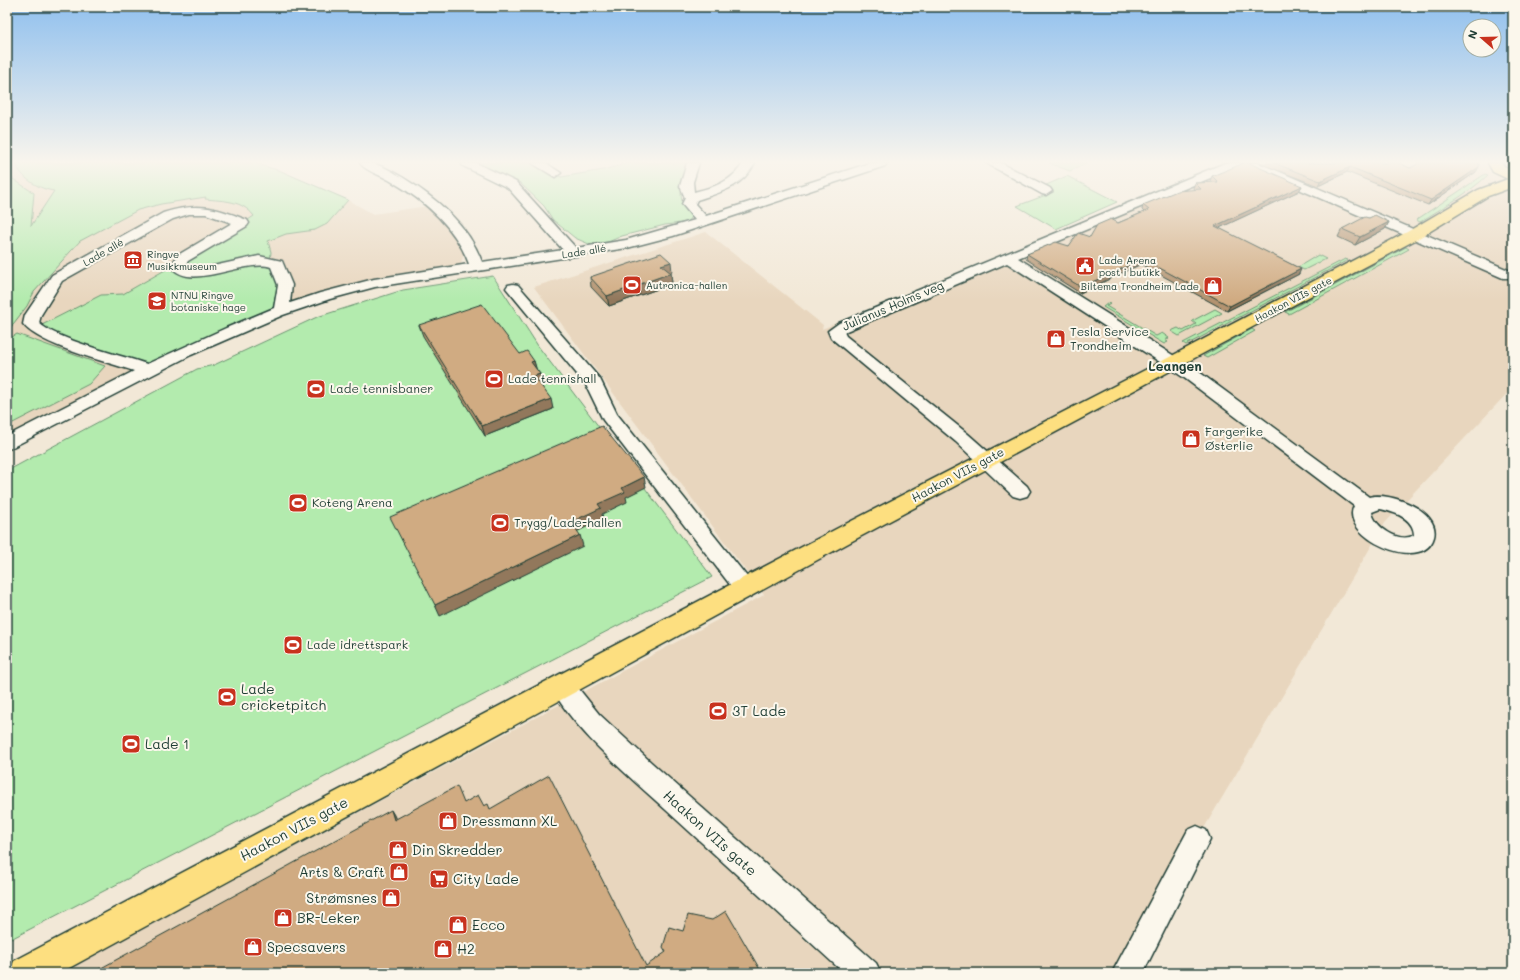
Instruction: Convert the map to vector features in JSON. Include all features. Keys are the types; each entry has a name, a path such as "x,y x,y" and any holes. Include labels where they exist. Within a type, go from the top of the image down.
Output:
{"main road":[{"name":"Haakon VIIs gate","path":"26,973 745,589 980,454 1172,362 1413,235 1457,209"}],"street":[{"path":"439,209 453,223 467,244 477,268"},
{"path":"533,209 573,253"},
{"path":"692,209 703,221"},
{"name":"Lade allé","path":"7,444 213,339 281,310 340,290 374,283 573,253 650,238 737,209"},
{"name":"Julianus Holms veg","path":"980,454 838,338 836,331 844,326 1126,209"},
{"path":"1354,209 1508,275"},
{"name":"Lade allé","path":"150,371 63,342 38,332 31,324 36,309 57,278 168,216 181,211 212,211 242,223 216,240 183,258 178,266 182,270 204,272 259,260 265,260 277,264 285,285 281,310"},
{"path":"459,270 467,244"},
{"path":"1008,258 1172,362 1286,444 1366,505"},
{"path":"513,288 594,383 608,416 745,589"},
{"path":"980,454 1020,491"},
{"name":"Haakon VIIs gate","path":"562,686 591,722 643,772 866,973"},
{"path":"1127,973 1197,839"}],"shaded area":[{"name":"NTNU Ringve botaniske hage","path":"7,209 364,209 373,214 409,209 438,209 467,243 459,270 374,283 281,309 7,444"},
{"path":"1117,209 1513,209 1513,387 1385,523 1118,973 59,973 764,595 534,287 706,232 823,325 822,329"}],"green space":[{"path":"7,209 33,209 31,226 42,209 143,209 80,241 34,292 27,306 7,332"},
{"path":"246,209 340,209 327,224 315,230 286,234 268,241 271,252 270,261 204,272 178,266 254,216"},
{"path":"546,209 686,209 692,217 688,222 665,225 622,236 608,242 589,244 575,238 553,220"},
{"path":"1022,209 1102,209 1056,229"},
{"path":"1433,209 1441,209 1420,222 1416,220"},
{"path":"1406,247 1409,249 1289,314 1285,312"},
{"path":"1318,255 1326,259 1304,270 1298,267"},
{"path":"1345,259 1348,260 1186,345 1183,343"},
{"path":"247,263 274,265 282,285 278,307 158,365 134,364 36,328 101,295 123,294 172,266 178,272 203,274"},
{"name":"Lade idrettspark","path":"493,276 538,346 712,577 7,941 7,471 197,369 214,365 317,317 403,290"},
{"path":"1108,303 1111,304 1106,306 1156,336 1162,333 1169,338 1165,340 1168,342 1164,344 1103,307"},
{"path":"1215,309 1222,313 1179,336 1171,331 1178,328 1183,331 1196,324 1192,321"},
{"path":"1252,329 1255,331 1207,358 1203,356"},
{"path":"17,334 105,366 89,384 7,426 7,340"}],"building":[{"path":"1147,209 1253,209 1215,226 1301,269 1230,306 1143,259 1081,287 1027,254 1056,242 1069,246 1078,233 1090,237 1097,225 1111,219 1118,223 1149,210"},
{"path":"1375,215 1389,222 1360,237 1342,229 1365,217 1369,218"},
{"path":"661,253 671,262 661,265 671,273 607,296 590,277"},
{"name":"Lade tennishall","path":"482,304 520,354 527,351 534,361 531,362 540,374 534,376 551,399 482,426 419,325"},
{"name":"Trygg/Lade-hallen","path":"602,426 644,477 622,488 625,492 598,504 601,508 571,522 580,535 435,605 390,517"},
{"name":"City Lade","path":"549,775 646,966 666,952 663,947 669,927 683,931 688,915 712,920 726,911 762,973 92,973 391,810 394,820 457,786 464,803 478,795 484,806 488,804 490,809"}],"place":[{"name":"Ringve Musikkmuseum","path":"133,260"},
{"name":"Lade Arena post i butikk","path":"1085,266"},
{"name":"Autronica-hallen","path":"632,285"},
{"name":"Biltema Trondheim Lade","path":"1213,286"},
{"name":"NTNU Ringve botaniske hage","path":"157,301"},
{"name":"Tesla Service Trondheim","path":"1056,339"},
{"name":"Lade tennishall","path":"494,379"},
{"name":"Lade tennisbaner","path":"316,389"},
{"name":"Fargerike Østerlie","path":"1191,439"},
{"name":"Koteng Arena","path":"298,503"},
{"name":"Trygg/Lade-hallen","path":"500,523"},
{"name":"Lade idrettspark","path":"293,645"},
{"name":"Lade cricketpitch","path":"227,697"},
{"name":"3T Lade","path":"718,711"},
{"name":"Lade 1","path":"131,744"},
{"name":"Dressmann XL","path":"448,821"},
{"name":"Din Skredder","path":"398,850"},
{"name":"Arts & Craft","path":"399,872"},
{"name":"City Lade","path":"439,879"},
{"name":"Strømsnes","path":"391,898"},
{"name":"BR-Leker","path":"283,918"},
{"name":"Ecco","path":"458,925"},
{"name":"Specsavers","path":"253,947"},
{"name":"H2","path":"443,949"}],"district":[{"name":"Leangen","path":"1175,366"}]}
